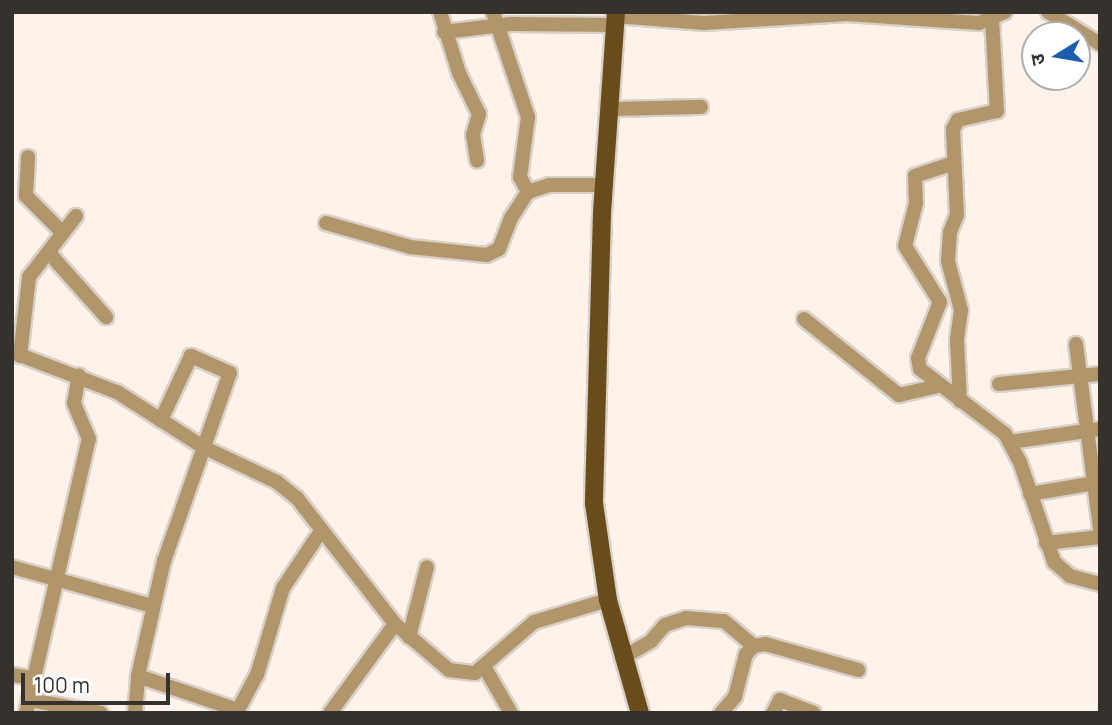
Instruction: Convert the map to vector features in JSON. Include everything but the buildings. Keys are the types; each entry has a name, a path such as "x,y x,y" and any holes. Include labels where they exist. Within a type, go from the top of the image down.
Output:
{"main road":[{"path":"616,18 602,213 593,477 608,600 622,658 640,713"}],"street":[{"path":"440,12 444,32 463,82 479,111 473,135 477,161"},
{"path":"1048,12 1100,44"},
{"path":"444,32 495,20 616,18 691,23 847,14 965,23 998,16 997,111 954,123 957,215 950,232 948,261 959,303 960,401"},
{"path":"495,20 527,117 520,177 528,192"},
{"path":"610,109 701,107"},
{"path":"27,157 26,196 64,233"},
{"path":"954,163 916,174 916,203 904,243 937,294 938,311 918,358 920,369 937,386 991,421 1010,442 1046,543 1062,571 1100,584"},
{"path":"326,222 410,247 487,255 499,249 511,218 528,192 549,185 604,188"},
{"path":"76,216 27,282 16,354 79,375 117,392 203,447 277,482 297,498 395,624 449,670 468,674 485,668 534,622 608,600"},
{"path":"49,253 106,317"},
{"path":"937,294 959,303"},
{"path":"804,319 899,395 937,386"},
{"path":"1076,344 1080,376 1093,430 1100,529"},
{"path":"135,713 138,676 153,606 203,447 232,380 230,373 191,356 161,420"},
{"path":"999,384 1100,374"},
{"path":"79,375 74,403 89,439 28,706 101,713"},
{"path":"1010,442 1093,430"},
{"path":"1030,494 1097,482"},
{"path":"138,676 238,710 257,675 283,588 321,531"},
{"path":"1046,543 1100,537"},
{"path":"12,567 153,606"},
{"path":"409,637 427,567"},
{"path":"622,658 651,641 665,625 686,618 724,621 754,646"},
{"path":"330,713 395,624"},
{"path":"721,713 735,697 746,654 754,646 765,644 858,670"},
{"path":"485,668 511,713"},
{"path":"12,675 34,678"},
{"path":"773,713 780,699 814,713"}]}
